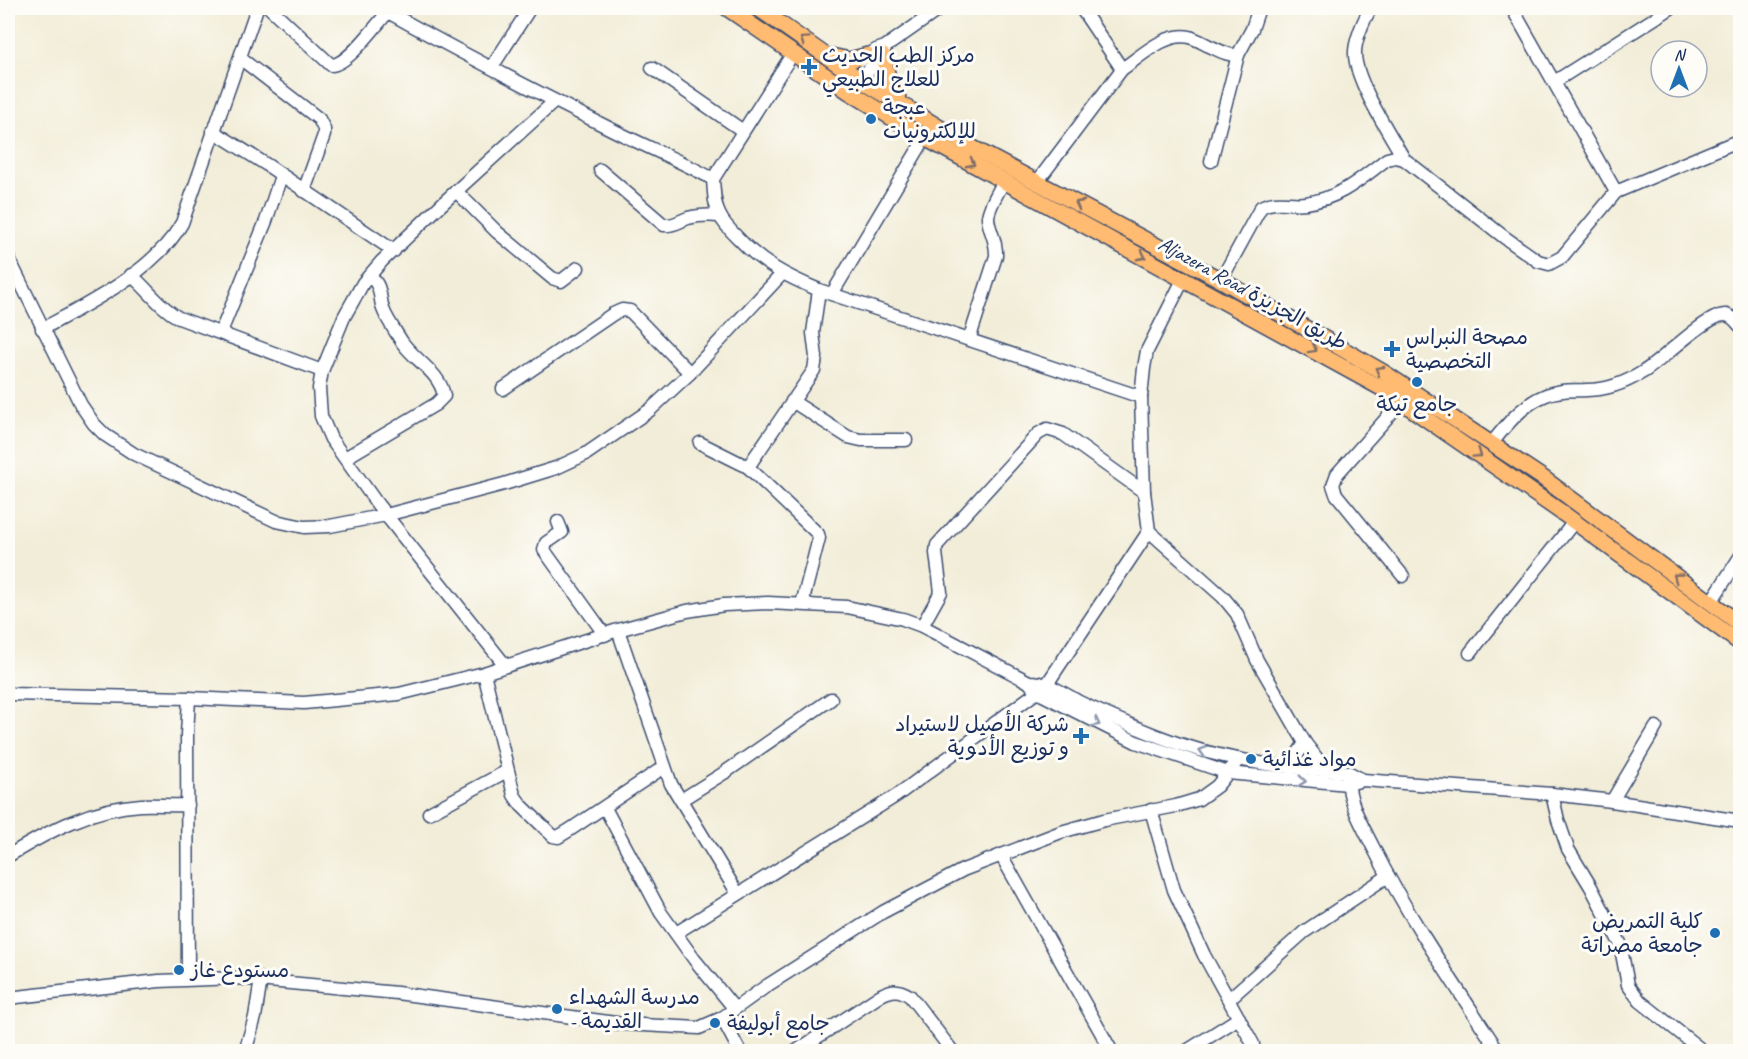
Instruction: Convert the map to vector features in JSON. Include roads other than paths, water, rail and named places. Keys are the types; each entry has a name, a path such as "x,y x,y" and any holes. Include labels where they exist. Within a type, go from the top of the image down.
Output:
{"main road":[{"name":"Aljazera Road طريق الجزيزة","path":"727,8 843,87 925,138 1184,278 1402,401 1555,507 1740,644"},
{"name":"Aljazera Road طريق الجزيزة","path":"758,8 854,75 973,147 1221,280 1383,372 1543,478 1740,624"},
{"path":"825,54 850,60 879,53 901,105"}],"street":[{"path":"42,329 77,310 156,258 175,236 182,224 257,8"},
{"path":"270,8 331,65 349,56 385,10 555,101 645,146 681,161 713,179"},
{"path":"492,68 530,8"},
{"path":"1081,8 1122,69"},
{"path":"1211,161 1238,55 1252,29 1259,8"},
{"path":"1371,8 1363,20 1354,55 1364,88 1404,159 1538,261 1549,264 1562,257 1616,192 1740,140"},
{"path":"1512,8 1616,192"},
{"path":"1554,82 1671,8"},
{"path":"843,87 879,53 934,10"},
{"path":"1037,182 1122,69 1166,40 1188,37 1232,56 1238,55"},
{"path":"792,53 713,179 714,197 720,216 758,258 782,274 819,290 1141,397"},
{"path":"240,58 319,119 322,124 324,135 304,191"},
{"path":"652,68 743,130"},
{"path":"505,665 386,516 345,458 323,425 319,406 319,388 322,371 358,289 456,191 555,101"},
{"path":"213,130 394,251"},
{"path":"832,294 925,138"},
{"path":"1221,280 1261,207 1271,202 1305,203 1338,195 1387,159 1395,157 1404,159"},
{"path":"600,170 664,225 672,226 688,218 702,215 720,216"},
{"path":"221,332 266,221 281,176"},
{"path":"969,340 996,256 997,243 988,219 1004,181"},
{"path":"456,191 497,232 552,278 561,281 578,268"},
{"path":"8,257 81,405 105,435 134,453 261,515 293,526 330,526 386,516 504,484 572,461 603,444 650,410 690,373 782,274"},
{"path":"131,275 148,290 160,306 169,312 194,324 322,371"},
{"path":"345,458 436,404 444,396 443,387 434,375 404,344 383,308 379,285 370,275"},
{"path":"1184,278 1147,351 1141,397 1144,492 1149,531 1223,597 1237,614 1257,660 1305,743 1326,770"},
{"path":"748,466 814,370 816,357 813,333 819,290"},
{"path":"503,388 622,310 630,311 690,373"},
{"path":"1492,443 1512,418 1547,394 1563,390 1590,390 1626,382 1656,364 1692,332 1718,317 1726,315 1740,326"},
{"path":"792,401 848,437 861,440 906,440"},
{"path":"1402,401 1336,474 1333,485 1336,494 1403,576"},
{"path":"922,626 941,592 936,553 938,545 1038,434 1047,429 1063,434 1144,492"},
{"path":"700,443 748,466 818,534 819,538 802,604"},
{"path":"558,522 562,532 546,543 544,550 605,635"},
{"path":"1470,653 1574,522"},
{"path":"676,933 904,790 1042,688 1149,531"},
{"path":"1711,603 1740,557"},
{"path":"8,694 304,703 349,700 422,690 618,630 705,608 768,603 802,604 847,607 882,614 922,626 1042,688 1155,735 1203,752 1238,760 1326,770 1348,778"},
{"path":"618,630 671,784 738,894"},
{"path":"483,673 514,795 552,836 558,837 664,767"},
{"path":"1042,688 1136,742 1228,773 1348,778 1552,794 1740,820"},
{"path":"188,978 189,698"},
{"path":"681,800 831,699"},
{"path":"1612,801 1656,727"},
{"path":"1290,767 1305,743"},
{"path":"8,998 188,978 261,979 421,996 622,1024 699,1028 722,1018 883,912 963,870 1061,832 1104,820 1176,806 1199,798 1217,786 1238,760"},
{"path":"429,813 507,771"},
{"path":"1348,778 1353,807 1388,876 1499,1052"},
{"path":"1552,794 1568,849 1620,943 1628,985 1640,1001 1704,1052"},
{"path":"8,856 36,839 85,815 142,805 188,805"},
{"path":"604,808 661,913 734,1008"},
{"path":"1151,810 1174,890 1204,955 1253,1044"},
{"path":"1001,855 1112,1052"},
{"path":"1229,999 1304,932 1388,876"},
{"path":"245,1052 253,1026 261,979"},
{"path":"795,1052 881,995 889,991 900,990 910,996 953,1052"},
{"path":"722,1018 740,1052"},
{"path":"1185,1052 1239,1018"}],"place":[{"name":"مركز الطب الحديث للعلاج الطبيعي","path":"809,67"},
{"name":"عبجة للإلكترونيات","path":"871,119"},
{"name":"مصحة النبراس التخصصية","path":"1392,349"},
{"name":"جامع تيكة","path":"1417,382"},
{"name":"شركة الأصيل لاستيراد و توزيع الأدوية","path":"1081,736"},
{"name":"مواد غذائية","path":"1251,759"},
{"name":"كلية التمريض جامعة مصراتة","path":"1715,933"},
{"name":"مستودع غاز","path":"179,970"},
{"name":"مدرسة الشهداء - القديمة","path":"557,1009"},
{"name":"جامع أبوليفة","path":"715,1023"}]}
